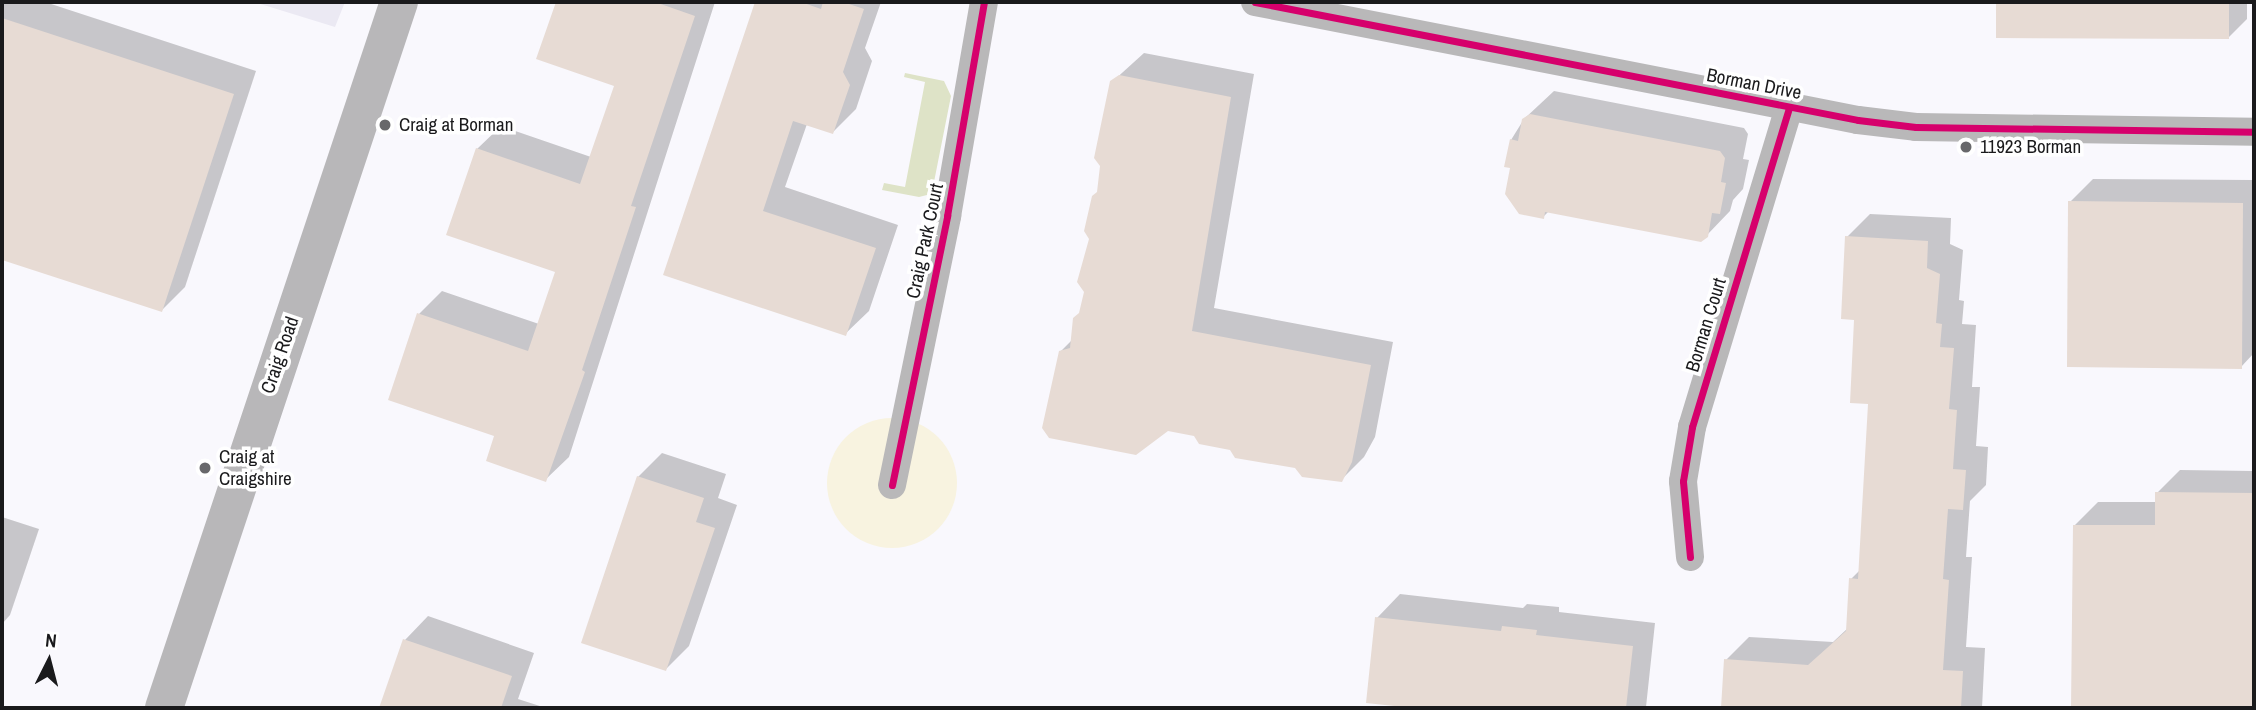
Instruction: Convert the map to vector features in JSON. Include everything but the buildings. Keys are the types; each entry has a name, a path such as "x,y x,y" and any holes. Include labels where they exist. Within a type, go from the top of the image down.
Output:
{"main road":[{"name":"Craig Road","path":"164,708 399,2"}],"street":[{"name":"Craig Park Court","path":"892,485 947,216 984,2"},
{"name":"Borman Drive","path":"1255,2 1789,107 1916,127 2254,132"},
{"name":"Borman Court","path":"1690,557 1683,481 1692,427 1789,107"}],"shaded area":[{"path":"254,2 345,2 335,27"}],"green space":[{"path":"905,73 944,81 951,96 931,194 919,197 882,190 884,183 905,187 925,82 904,77"}],"sand":[{"path":"892,418 917,423 938,437 952,458 957,483 952,508 938,529 917,543 892,548 867,543 846,529 832,508 827,483 832,458 846,437 867,423"}],"cycle path":[{"path":"892,485 947,216 984,2"},
{"path":"1255,2 1858,120 1916,127 2254,132"},
{"path":"1690,557 1683,481 1692,427 1789,107"}],"place":[{"name":"Craig at Borman","path":"385,125"},
{"name":"11923 Borman","path":"1966,147"},
{"name":"Craig at Craigshire","path":"205,468"}]}
